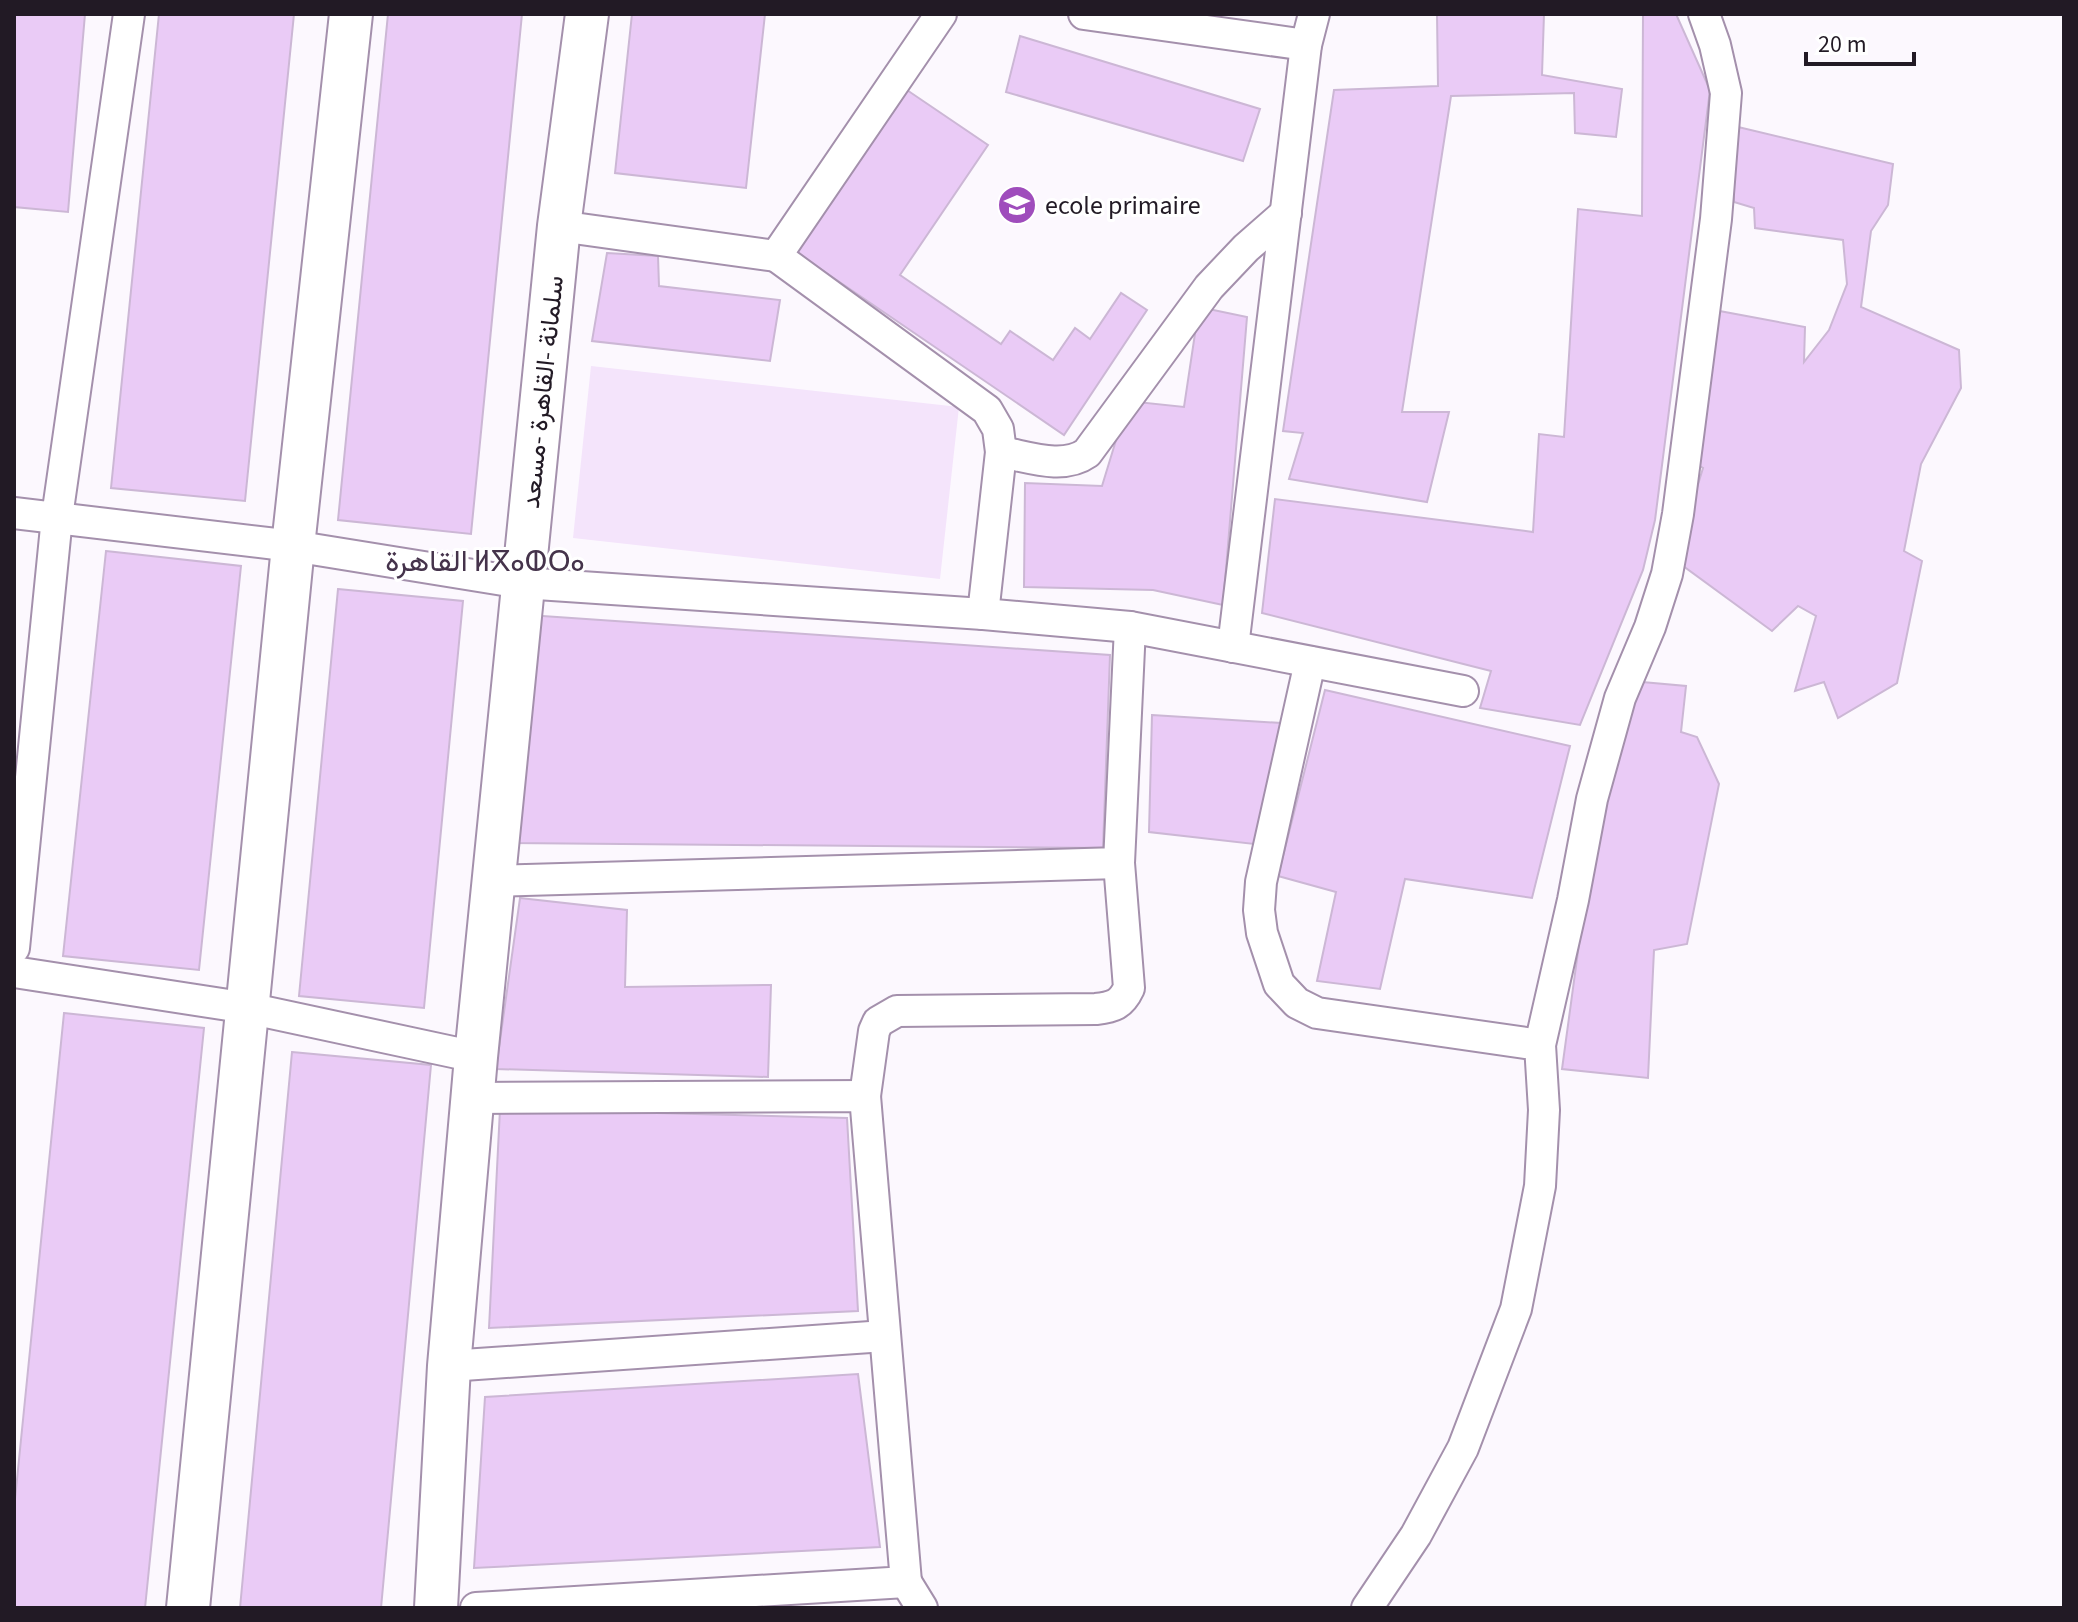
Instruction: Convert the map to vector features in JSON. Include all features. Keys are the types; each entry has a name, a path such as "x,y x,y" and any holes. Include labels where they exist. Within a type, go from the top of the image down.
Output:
{"street":[{"path":"14,948 57,517 129,14"},
{"path":"188,1608 293,546 351,14"},
{"name":"سلمانة -القاهرة -مسعد","path":"436,1608 449,1366 476,1057 559,226 587,14"},
{"path":"776,256 941,14"},
{"path":"1084,14 1306,45"},
{"path":"1233,647 1306,45 1314,14"},
{"path":"1367,1608 1416,1535 1463,1448 1516,1309 1540,1186 1544,1110 1540,1045 1592,799 1631,667 1650,627 1663,587 1678,514 1716,219 1726,93 1721,65 1704,14"},
{"path":"1001,452 1068,462 1087,453 1209,287 1246,248 1286,213"},
{"path":"559,226 776,256 987,410 998,429 1001,452 983,614"},
{"path":"14,513 293,546 522,583 1130,627 1463,691"},
{"path":"922,1608 906,1582 865,1096 874,1031 878,1022 897,1011 1096,1009 1123,1002 1129,988 1119,863 1130,627"},
{"path":"1310,662 1260,896 1262,933 1279,984 1297,1003 1317,1013 1540,1045"},
{"path":"494,881 1119,863"},
{"path":"14,972 248,1008 476,1057"},
{"path":"473,1098 865,1096"},
{"path":"449,1366 885,1336"},
{"path":"476,1608 906,1582"}],"shaded area":[{"path":"591,366 959,407 940,579 573,538"}],"building":[{"path":"14,14 85,14 68,212 14,207"},
{"path":"159,14 294,14 245,501 111,488"},
{"path":"388,14 522,14 471,534 338,520"},
{"path":"632,14 765,14 746,188 615,173"},
{"path":"1437,14 1544,14 1542,75 1622,89 1616,137 1575,133 1574,93 1451,96 1402,412 1449,412 1427,502 1289,479 1303,433 1283,431 1334,90 1438,86"},
{"path":"1643,14 1676,14 1710,90 1655,520 1643,570 1580,725 1480,708 1491,671 1262,613 1275,499 1533,532 1539,434 1564,437 1578,209 1642,216"},
{"path":"1020,36 1260,109 1243,161 1006,92"},
{"path":"901,86 988,145 900,275 1001,344 1010,331 1053,360 1075,328 1090,339 1121,293 1147,310 1064,435 791,249"},
{"path":"1734,126 1893,164 1888,205 1871,231 1861,307 1959,350 1961,388 1921,464 1904,551 1922,561 1897,683 1838,718 1824,682 1795,691 1816,616 1798,606 1772,631 1675,560 1703,468 1686,458 1714,310 1805,327 1804,362 1829,330 1847,284 1843,240 1755,228 1754,208 1734,202"},
{"path":"607,253 658,256 659,286 780,300 770,361 592,341"},
{"path":"1199,307 1247,317 1223,605 1153,590 1024,587 1025,483 1102,486 1128,401 1184,407"},
{"path":"106,551 241,566 199,970 63,956"},
{"path":"338,589 463,601 424,1008 299,996"},
{"path":"528,615 1110,655 1103,848 510,843"},
{"path":"1631,681 1686,686 1681,732 1697,737 1719,784 1687,944 1654,950 1648,1078 1562,1069 1580,937 1587,851"},
{"path":"1325,690 1570,746 1532,898 1405,879 1380,989 1317,981 1336,892 1278,876"},
{"path":"1152,715 1281,723 1254,844 1149,832"},
{"path":"520,898 627,910 625,987 771,985 768,1077 496,1069"},
{"path":"64,1013 204,1028 145,1608 14,1608 14,1509"},
{"path":"292,1052 431,1065 381,1608 240,1608"},
{"path":"500,1109 847,1118 858,1311 489,1328"},
{"path":"858,1374 880,1547 474,1568 485,1397"}],"place":[{"name":"ecole primaire","path":"1017,205"}],"district":[{"name":"القاهرة ⵍⴳⴰⵀⵔⴰ","path":"485,561"}]}
